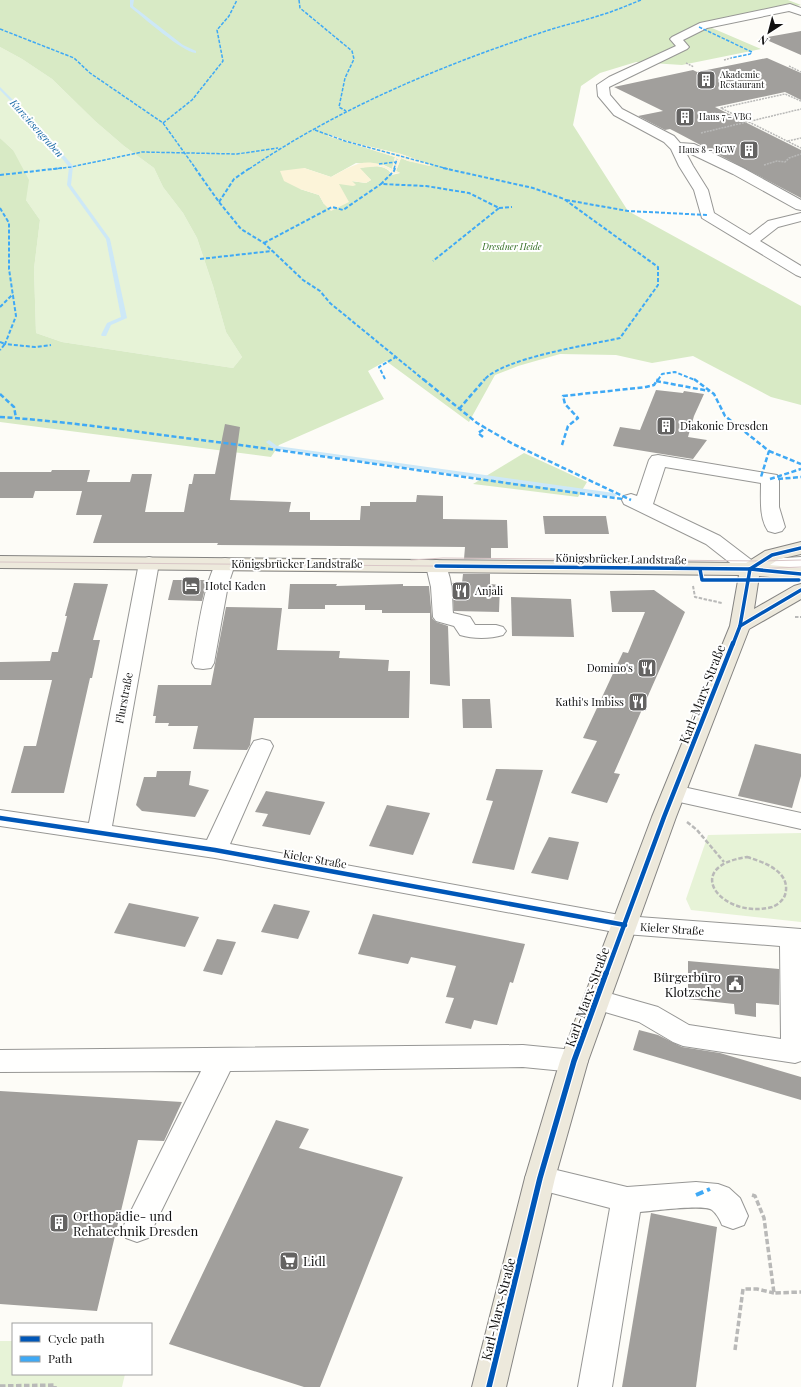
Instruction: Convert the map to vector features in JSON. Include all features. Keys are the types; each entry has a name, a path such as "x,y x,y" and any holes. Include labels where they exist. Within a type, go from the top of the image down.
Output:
{"main road":[{"path":"750,569 772,555 801,548"},
{"name":"Königsbrücker Landstraße","path":"0,562 750,569 801,574"},
{"name":"Karl-Marx-Straße","path":"489,1387 540,1178 574,1061 674,794 740,626 750,569"},
{"path":"740,626 801,590"}],"street":[{"path":"801,12 790,8 704,25 676,39 683,47 667,56 624,73 603,85 604,96 618,112 669,139 677,147 686,166 701,190 707,215 801,272"},
{"path":"677,147 689,147 738,171 801,206"},
{"path":"751,242 762,231 778,221 801,217"},
{"path":"775,527 770,507 770,479 765,478 658,460 637,503 713,540 750,569 768,565 801,563"},
{"name":"Flurstraße","path":"99,832 149,563"},
{"path":"203,663 218,585 225,564"},
{"path":"436,566 441,587 443,617 463,621 467,631 496,631"},
{"path":"215,850 262,746"},
{"path":"674,794 801,821"},
{"name":"Kieler Straße","path":"0,818 215,850 625,925 797,938"},
{"path":"598,1000 648,1014 683,1036 795,1052 797,938"},
{"path":"0,1061 523,1056 574,1061"},
{"path":"137,1229 221,1060"},
{"path":"540,1178 627,1200 696,1195 718,1198 729,1207 732,1216"},
{"path":"595,1387 627,1200"}],"path":[{"path":"724,60 731,58"},
{"path":"789,66 801,72"},
{"path":"801,101 785,94 721,108 801,148"},
{"path":"708,132 712,129 801,108"},
{"path":"787,141 801,138"},
{"path":"771,163 777,161 784,162 789,158 801,154"},
{"path":"689,824 697,830 724,862"},
{"path":"747,857 760,859 772,864 781,871 787,880 789,889 786,897 778,904 768,908 755,910 731,904 722,898 716,890 713,882 713,875 717,867 724,862 734,858 747,857"},
{"path":"764,1218 774,1293"},
{"path":"735,1350 743,1289 757,1289 774,1293 801,1292"},
{"path":"0,1386 55,1385 55,1387"}],"green space":[{"name":"Dresdner Heide","path":"0,0 788,0 801,5 705,25 761,49 682,65 636,62 600,73 581,86 573,125 628,211 801,306 801,405 771,397 693,356 652,363 616,355 560,354 518,366 495,375 469,422 386,361 368,371 384,399 279,445 271,457 0,422 0,138 13,150 29,180 26,200 40,220 34,269 36,333 62,342 233,368 242,357 226,332 197,238 183,213 163,187 154,168 124,146 95,121 52,79 22,59 0,47","holes":["331,135 350,142 401,154 431,165 408,161 401,158 396,171 400,173 392,175 389,171 382,167 373,166 359,168 371,180 366,183 351,181 338,184 324,204 319,195 300,189 304,168 331,177 356,163 384,165 392,169 395,157 328,136"]},
{"path":"0,47 22,59 52,79 95,121 124,146 154,168 163,187 183,213 197,238 226,332 242,357 233,368 62,342 36,333 34,269 40,220 26,200 13,150 0,138"},
{"path":"524,453 587,482 578,497 473,484"},
{"path":"801,833 801,922 691,910 686,899 708,835"},
{"path":"0,1341 12,1341 12,1375 125,1375 122,1387 0,1387"}],"sand":[{"path":"331,135 350,142 401,154 432,165 429,166 401,158 396,171 400,173 389,174 391,171 380,166 360,168 371,180 366,183 352,181 356,185 353,186 339,184 349,202 331,211 324,204 319,195 300,189 284,181 280,171 304,168 331,177 354,165 367,162 383,165 392,169 395,157 328,136"}],"building":[{"path":"801,31 801,55 762,38"},
{"path":"767,58 801,73 801,100 785,92 715,107 801,150 801,198 674,131 670,129 665,130 638,116 663,111 614,87 693,70 697,72"},
{"name":"Diakonie Dresden","path":"656,390 683,393 684,391 704,394 694,416 688,437 707,440 693,459 613,446 620,427 640,430"},
{"path":"225,424 240,427 230,500 291,502 289,512 310,512 310,520 360,520 361,506 370,506 370,502 416,502 417,495 443,496 443,519 507,520 508,548 491,548 491,559 464,559 465,547 217,545 218,543 93,543 102,515 76,515 82,491 35,491 33,498 0,498 0,472 90,470 87,482 130,482 132,474 152,474 145,512 184,512 189,484 192,484 194,474 215,474"},
{"path":"543,516 606,516 609,534 545,534"},
{"path":"463,574 490,574 490,584 500,585 499,612 454,611 452,583 462,583"},
{"path":"173,580 207,580 202,601 168,600"},
{"path":"74,583 108,584 93,640 100,640 92,678 90,678 64,793 11,793 24,746 36,746 52,680 0,680 0,662 50,661 52,652 58,652 67,616 65,616"},
{"path":"290,584 337,584 336,586 403,584 403,586 429,586 432,618 436,622 448,626 450,686 430,684 430,613 382,613 382,610 365,610 365,605 325,605 325,609 288,609"},
{"path":"654,590 685,612 614,773 620,774 607,803 571,793 597,741 583,738 623,652 628,653 645,612 612,612 610,591"},
{"path":"511,597 571,599 574,637 512,636"},
{"path":"226,607 282,608 277,650 340,651 339,658 389,660 388,671 410,671 409,718 254,718 250,745 247,750 193,749 198,726 168,726 169,723 155,723 156,716 153,716 158,685 211,685"},
{"path":"462,699 490,699 492,728 463,728"},
{"path":"755,744 801,754 801,776 792,808 738,796"},
{"path":"496,769 543,770 514,870 472,863 493,801 486,800"},
{"path":"157,771 191,771 189,785 209,790 195,817 142,811 136,805 144,777 156,777"},
{"path":"266,791 325,802 310,835 262,826 268,814 255,812"},
{"path":"387,805 430,813 413,855 369,846"},
{"path":"549,837 579,842 568,880 531,873"},
{"path":"129,903 199,917 185,947 114,933"},
{"path":"274,904 310,911 298,939 261,932"},
{"path":"373,914 525,944 513,983 510,982 497,1025 474,1020 471,1029 445,1023 454,998 446,997 456,966 411,957 408,964 358,954"},
{"path":"217,939 236,942 222,975 203,971"},
{"name":"Bürgerbüro Klotzsche","path":"688,961 779,969 779,1005 756,1003 756,1017 735,1014 734,1004 688,999"},
{"path":"639,1030 658,1035 682,1047 720,1053 801,1077 801,1100 633,1050"},
{"name":"Orthopädie- und Rehatechnik Dresden","path":"0,1091 182,1102 164,1141 138,1140 97,1311 0,1304"},
{"name":"Lidl","path":"276,1120 309,1129 299,1148 403,1177 320,1387 304,1387 169,1344"},
{"path":"651,1213 717,1227 696,1387 622,1387"}],"waterway":[{"path":"132,0 131,6 182,46 195,52"},
{"name":"Kurwiesengraben","path":"0,88 38,127 71,167 69,185 108,239 124,318 109,324 104,335"},
{"path":"269,442 275,447 614,495"}],"tram line":[{"path":"411,560 443,558 762,561 801,560"},
{"path":"0,562 750,569 801,567"}],"marked path":[{"path":"163,123 192,100 223,61 217,30 229,16 237,0"},
{"path":"299,0 300,8 352,51 354,59 345,78 339,107 346,111"},
{"path":"219,202 234,179 280,148 346,111 438,71 546,31 602,15 641,0"},
{"path":"699,27 752,52 750,54 731,58"},
{"path":"0,29 74,58 90,73 163,123 219,202 241,229 264,243 303,280 320,291 330,303 477,423 513,444 631,500"},
{"path":"315,130 345,141 434,166 533,188 564,199 658,267 658,285 620,338 524,359 489,374 459,409"},
{"path":"0,175 71,167 142,152 237,154 278,148"},
{"path":"379,164 396,162 397,159"},
{"path":"396,162 394,171 381,184 426,186 469,193 499,208 433,261"},
{"path":"264,243 332,207 343,210 381,184"},
{"path":"566,200 628,211 707,215"},
{"path":"499,208 512,207"},
{"path":"0,208 9,223 9,269 16,316 5,344 35,347 51,345"},
{"path":"200,259 272,251"},
{"path":"0,307 13,294"},
{"path":"0,342 5,344 0,350"},
{"path":"385,379 379,367 396,357"},
{"path":"562,445 568,426 578,418 565,404 563,396 646,387 655,384 662,374 668,372 682,373 694,379 711,391 725,416 769,451 761,477"},
{"path":"656,381 709,391"},
{"path":"0,394 14,407 16,418"},
{"path":"0,417 106,428 320,455 473,479 623,499"},
{"path":"483,437 478,433 486,428"},
{"path":"769,451 801,464"},
{"path":"770,479 801,469"},
{"path":"778,479 801,477"},
{"path":"696,1195 710,1189"}],"cycle path":[{"path":"750,569 772,555 801,548"},
{"path":"436,566 750,569 801,574"},
{"path":"700,569 702,580 799,580"},
{"path":"489,1387 540,1178 574,1061 664,817 740,626 750,569"},
{"path":"740,626 801,590"},
{"path":"0,818 215,850 625,925"}],"place":[{"name":"Akademie Restaurant","path":"706,80"},
{"name":"Haus 7 - VBG","path":"685,117"},
{"name":"Haus 8 - BGW","path":"749,150"},
{"name":"Diakonie Dresden","path":"666,426"},
{"name":"Hotel Kaden","path":"191,586"},
{"name":"Anjali","path":"461,591"},
{"name":"Domino's","path":"647,668"},
{"name":"Kathi's Imbiss","path":"638,702"},
{"name":"Bürgerbüro Klotzsche","path":"735,984"},
{"name":"Orthopädie- und Rehatechnik Dresden","path":"59,1223"},
{"name":"Lidl","path":"289,1261"}]}
